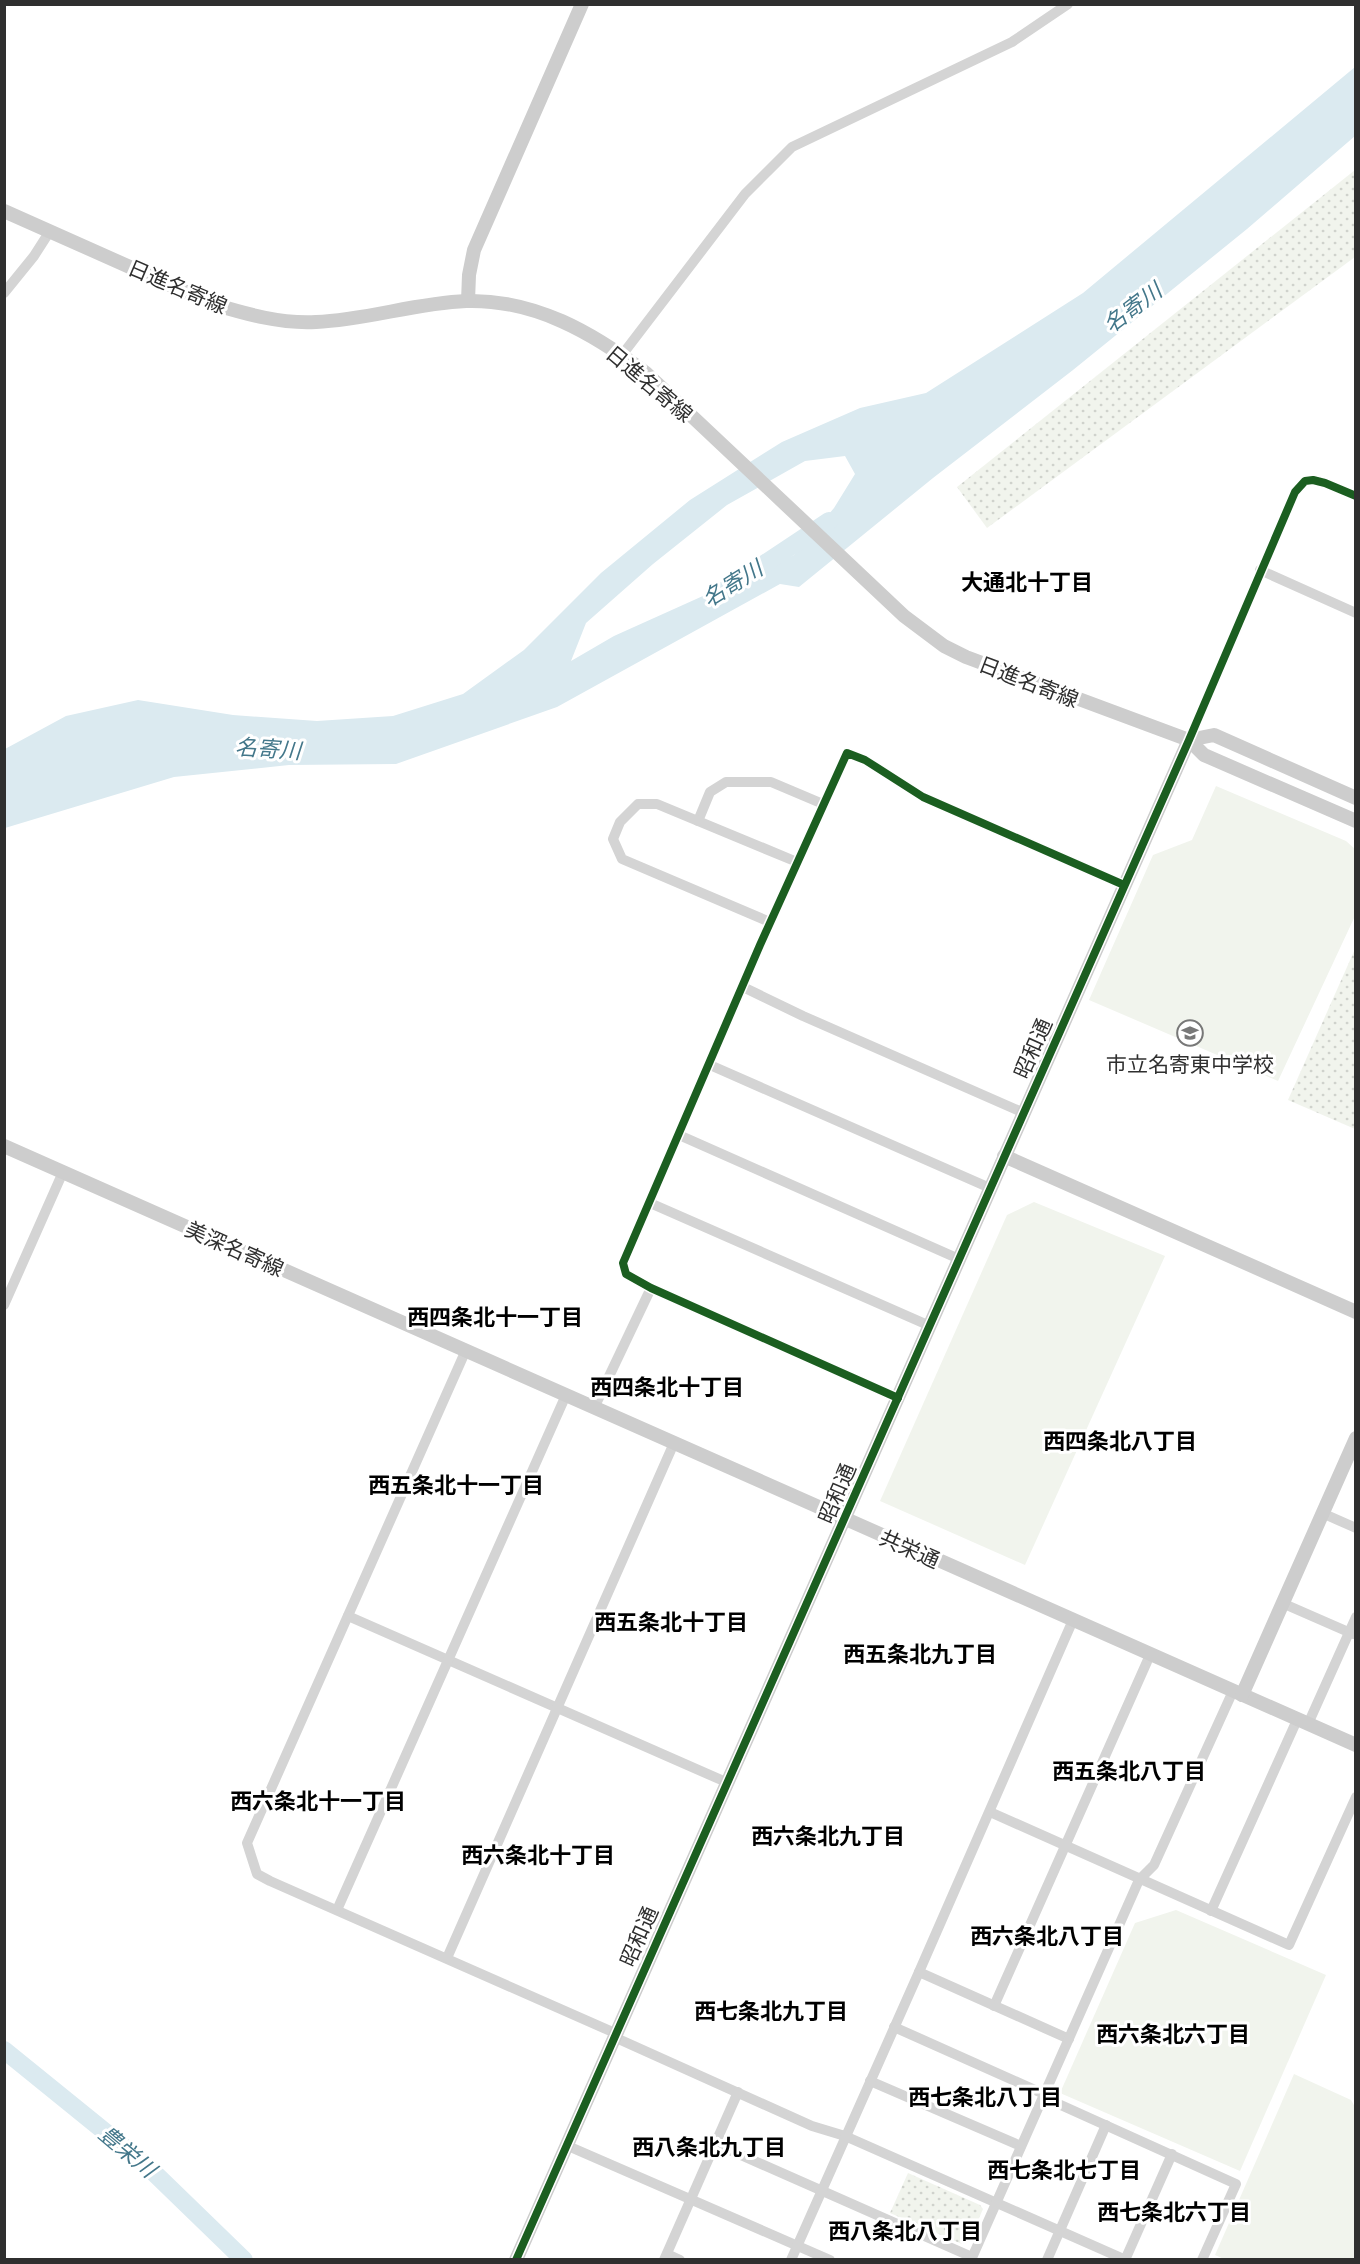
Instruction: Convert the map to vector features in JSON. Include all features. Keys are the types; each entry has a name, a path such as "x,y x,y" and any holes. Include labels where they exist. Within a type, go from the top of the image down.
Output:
{"main road":[{"path":"468,301 469,275 474,250 582,4"},
{"name":"日進名寄線","path":"4,211 213,304 246,314 282,321 316,322 424,305 468,301 505,304 554,318 586,332 645,373 904,616 944,646 966,657 1189,740 1204,755 1356,820"},
{"name":"日進名寄線","path":"1189,740 1214,735 1356,798"},
{"name":"昭和通","path":"516,2259 1189,740"},
{"name":"美深名寄線","path":"4,1146 466,1350"},
{"path":"1004,1156 1356,1312"},
{"name":"共栄通","path":"466,1350 1356,1745"},
{"path":"1237,1693 1282,1603 1356,1438"}],"street":[{"path":"622,355 745,194 792,147 1012,42 1068,4"},
{"path":"4,293 34,256 50,231"},
{"path":"1189,740 1295,492 1305,481 1314,480 1356,496"},
{"path":"1260,570 1356,613"},
{"path":"898,1398 651,1287 626,1274 623,1263 797,862 847,753 865,760 923,797 1124,885"},
{"path":"698,821 710,792 726,782 771,782 823,804"},
{"path":"771,922 622,859 613,839 620,822 638,804 657,804 797,862"},
{"path":"743,987 1024,1113"},
{"path":"710,1065 990,1188"},
{"path":"679,1135 959,1258"},
{"path":"4,1305 63,1172"},
{"path":"650,1203 930,1326"},
{"path":"594,1408 651,1287"},
{"path":"466,1350 247,1843 257,1874 447,1958 812,2126 845,2136 1125,2259 1172,2154"},
{"path":"337,1910 566,1395"},
{"path":"447,1958 674,1443"},
{"path":"1322,1513 1356,1528"},
{"path":"1282,1603 1352,1633"},
{"path":"348,1616 726,1782"},
{"path":"1211,1911 1302,1722 1352,1633 1356,1617"},
{"path":"791,2259 1073,1620"},
{"path":"994,2006 1150,1655"},
{"path":"716,2144 972,2258 1139,1880 1154,1866 1237,1693"},
{"path":"990,1812 1289,1945 1356,1797"},
{"path":"919,1972 1069,2039"},
{"path":"894,2027 1236,2184 1202,2259"},
{"path":"870,2081 1021,2146"},
{"path":"680,2259 666,2257 738,2092"},
{"path":"1047,2259 1106,2125"},
{"path":"568,2146 830,2259"}],"shaded area":[{"path":"1355,170 1355,257 987,528 957,487"},
{"path":"1216,786 1346,841 1355,849 1355,916 1278,1081 1089,1000 1153,855 1192,840"},
{"path":"1355,949 1356,1129 1288,1100"},
{"path":"1034,1202 1165,1256 1025,1565 880,1501 1007,1215"},
{"path":"1176,1910 1326,1975 1240,2171 1060,2093 1135,1923"},
{"path":"1294,2074 1351,2100 1355,2107 1355,2259 1224,2259 1215,2255"},
{"path":"908,2173 980,2205 983,2209 969,2241 962,2244 890,2213"}],"water":[{"path":"1355,67 1355,136 1247,229 799,587 780,584 557,707 396,764 289,765 174,777 5,828 5,749 66,716 138,700 233,715 317,721 393,716 463,694 524,650 601,573 690,500 782,442 860,408 926,393 1083,293","holes":["845,456 855,474 834,508 794,555 614,636 571,661 586,623 653,564 727,505 805,461"]}],"waterway":[{"name":"名寄川","path":"722,592 829,521"},
{"name":"豊栄川","path":"4,2050 146,2165 244,2260"}],"cycle path":[{"path":"516,2260 1189,740 1295,492 1305,481 1313,480 1356,496"},
{"path":"898,1398 651,1288 626,1274 623,1263 760,945 847,753 865,760 923,797 1124,885"}],"place":[{"name":"市立名寄東中学校","path":"1190,1033"}],"district":[{"name":"大通北十丁目","path":"1027,581"},
{"name":"西四条北十一丁目","path":"495,1316"},
{"name":"西四条北十丁目","path":"667,1386"},
{"name":"西四条北八丁目","path":"1120,1440"},
{"name":"西五条北十一丁目","path":"456,1484"},
{"name":"西五条北十丁目","path":"671,1621"},
{"name":"西五条北九丁目","path":"920,1653"},
{"name":"西五条北八丁目","path":"1129,1770"},
{"name":"西六条北十一丁目","path":"318,1800"},
{"name":"西六条北九丁目","path":"828,1835"},
{"name":"西六条北十丁目","path":"538,1854"},
{"name":"西六条北八丁目","path":"1047,1935"},
{"name":"西七条北九丁目","path":"771,2010"},
{"name":"西六条北六丁目","path":"1173,2033"},
{"name":"西七条北八丁目","path":"985,2096"},
{"name":"西八条北九丁目","path":"709,2146"},
{"name":"西七条北七丁目","path":"1064,2169"},
{"name":"西七条北六丁目","path":"1174,2211"},
{"name":"西八条北八丁目","path":"905,2230"}]}
